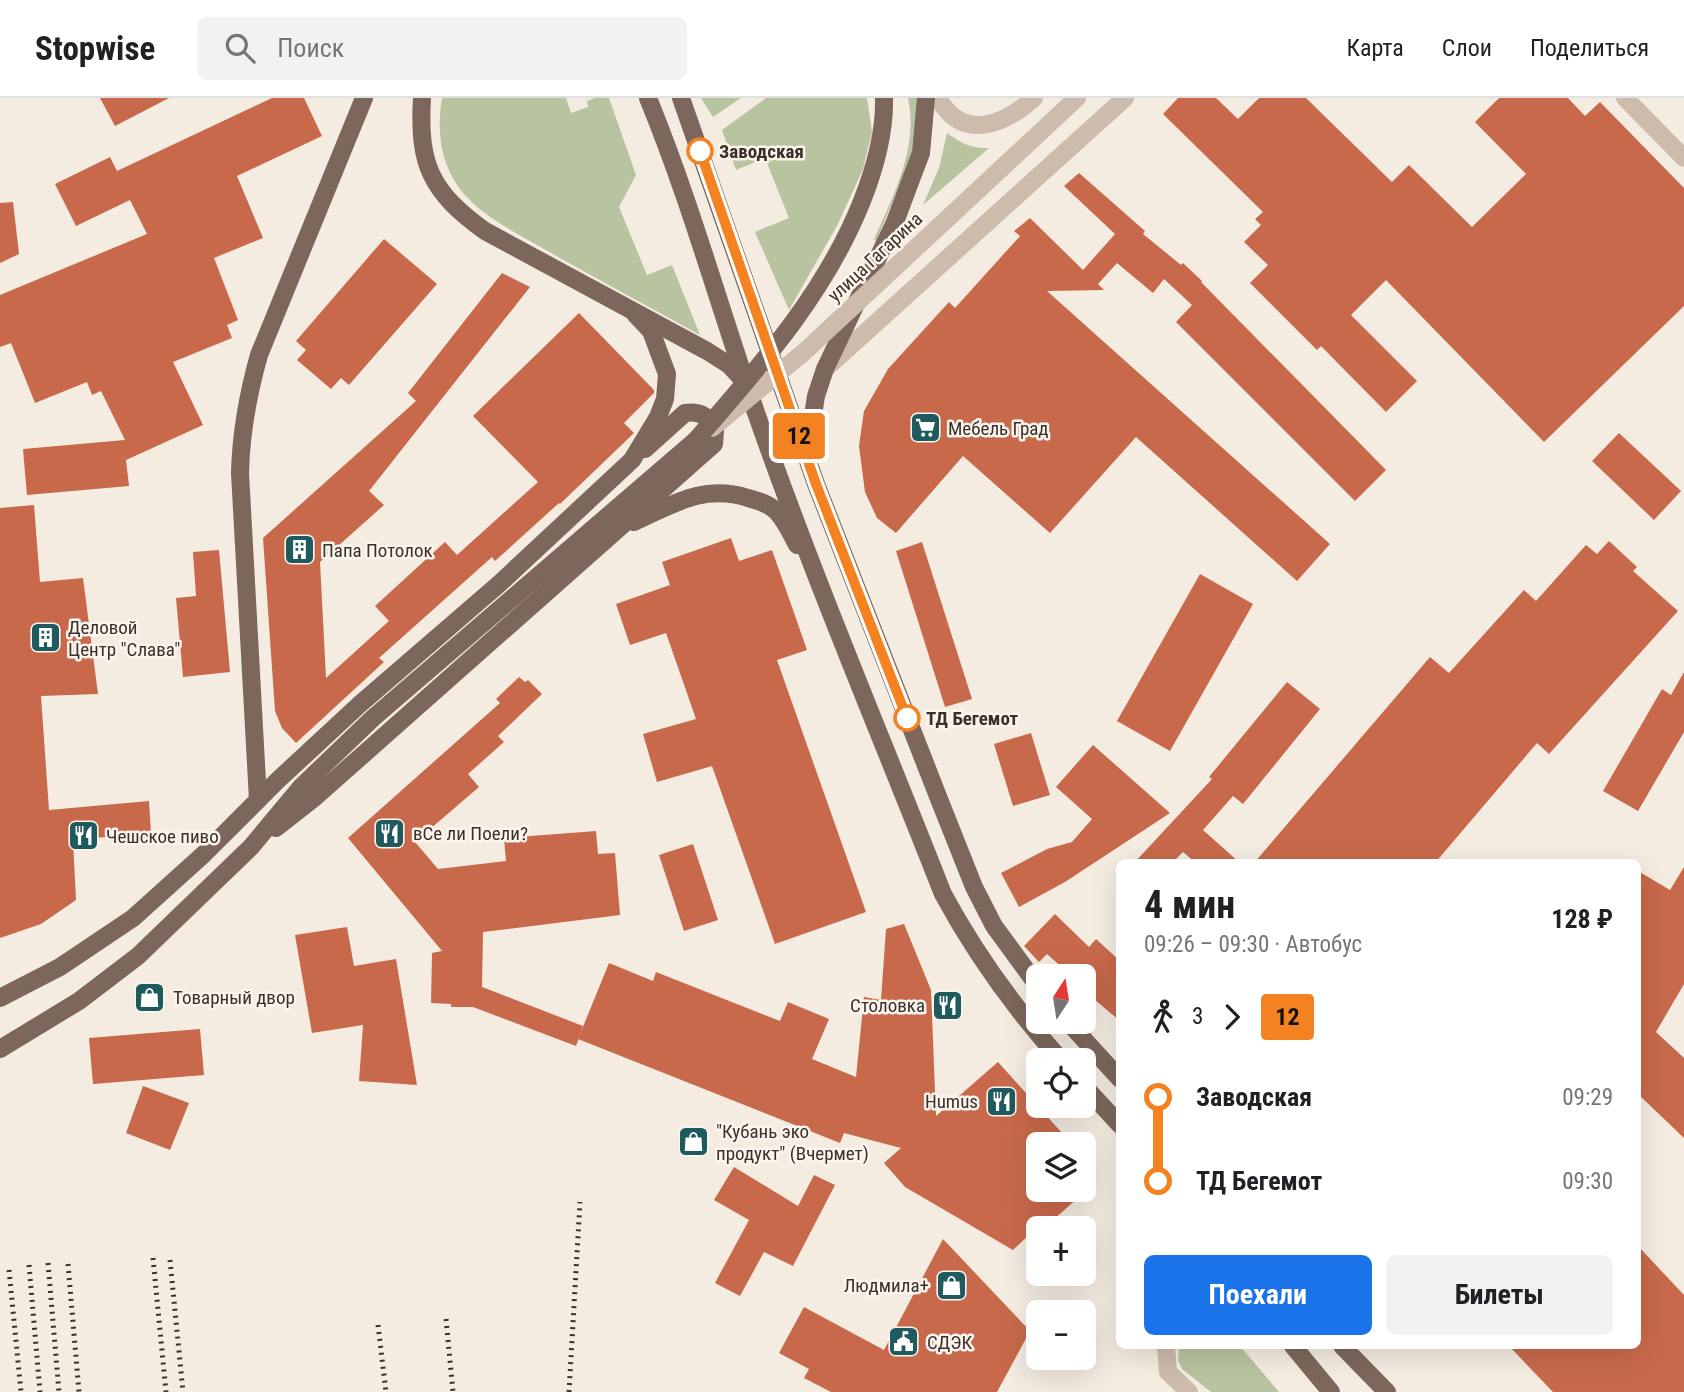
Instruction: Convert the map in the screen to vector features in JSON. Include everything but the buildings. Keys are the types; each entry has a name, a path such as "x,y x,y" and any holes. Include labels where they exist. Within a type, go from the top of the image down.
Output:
{"main road":[{"path":"258,800 240,473 241,435 247,397 259,355 364,98"},
{"path":"422,98 422,151 442,194 456,211 485,232 729,365 743,382 754,406"},
{"path":"648,98 671,155 754,406 835,621 943,894 964,934 1022,1017 1050,1048"},
{"path":"681,98 816,484 974,887 994,926 1026,970"},
{"path":"251,847 300,787 373,718 696,440 778,344 810,301 836,258 870,181 883,131 884,98"},
{"path":"816,484 810,454 817,397 825,369 895,222 921,153 926,98"},
{"path":"632,460 658,418 665,399 667,374 651,331 635,314"},
{"path":"0,998 60,967 133,918 204,854 360,704 489,593 685,413 700,413 713,425 716,437 714,444 313,799 251,847 138,956 79,1001 0,1049"},
{"path":"615,531 701,493 721,492 765,503 788,527 835,621"},
{"path":"1079,1034 1116,1075"},
{"path":"1096,1099 1116,1121"},
{"path":"1295,1349 1331,1392"},
{"path":"1345,1349 1387,1392"}],"street":[{"path":"938,98 945,109 959,120 984,125 1011,118 1034,98"},
{"name":"улица Гагарина","path":"696,440 749,400 803,353 1077,98"},
{"path":"825,369 1125,98"},
{"path":"1625,98 1684,158"},
{"path":"1168,1350 1168,1372 1189,1392"}],"green space":[{"path":"442,98 566,98 571,113 588,107 587,101 609,98 636,175 619,207 647,275 672,265 700,335 509,229 474,205 451,175 442,150"},
{"path":"701,98 741,98 713,117"},
{"path":"766,98 867,98 872,132 863,169 838,224 789,310 755,232 789,218 765,158 736,170 722,130"},
{"path":"908,98 918,98 917,134 909,163 876,241 874,240 896,189 907,153 910,135"},
{"path":"947,133 966,145 989,148 923,205 939,168"},
{"path":"1179,1349 1243,1349 1279,1392 1211,1392 1182,1369 1178,1360"}],"railway":[{"path":"569,1392 580,1202"},
{"path":"153,1258 166,1392"},
{"path":"170,1260 183,1392"},
{"path":"48,1263 59,1392"},
{"path":"68,1264 79,1392"},
{"path":"29,1265 40,1392"},
{"path":"9,1270 21,1392"},
{"path":"446,1319 453,1392"},
{"path":"378,1325 386,1392"}],"bus line":[{"name":"12","path":"700,151 816,484 907,718"}],"place":[{"name":"Заводская","path":"700,151"},
{"name":"Мебель Град","path":"925,428"},
{"name":"Папа Потолок","path":"299,550"},
{"name":"Деловой Центр \"Слава\"","path":"45,638"},
{"name":"ТД Бегемот","path":"907,718"},
{"name":"вСе ли Поели?","path":"390,833"},
{"name":"Чешское пиво","path":"83,836"},
{"name":"Товарный двор","path":"150,997"},
{"name":"Столовка","path":"948,1005"},
{"name":"Humus","path":"1001,1101"},
{"name":"\"Кубань эко продукт\" (Вчермет)","path":"693,1142"},
{"name":"Людмила+","path":"952,1285"},
{"name":"СДЭК","path":"904,1342"}]}
